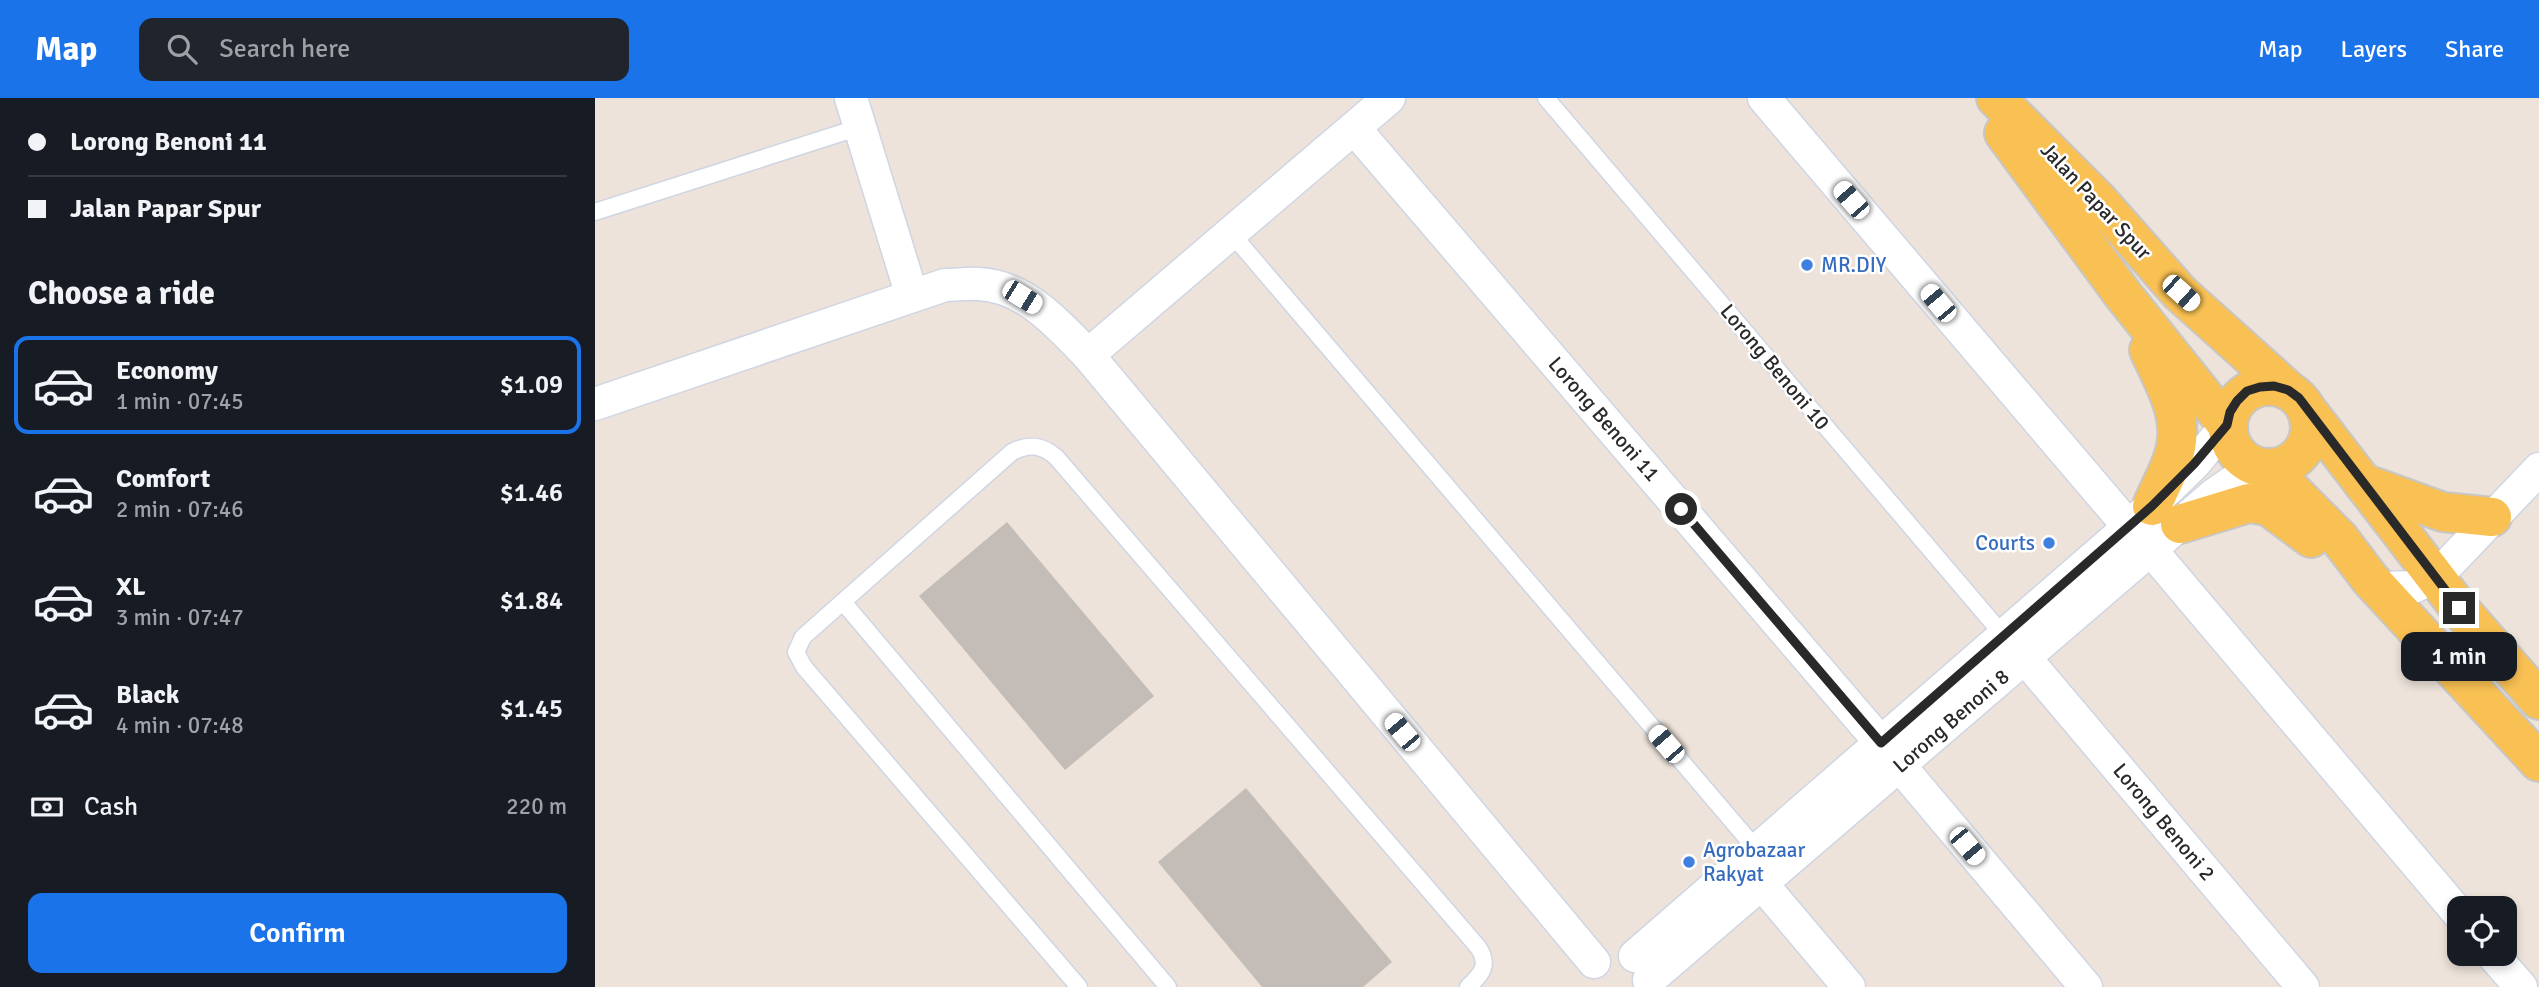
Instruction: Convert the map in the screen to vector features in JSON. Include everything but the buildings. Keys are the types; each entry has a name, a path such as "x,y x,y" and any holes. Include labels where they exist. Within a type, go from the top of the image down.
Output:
{"main road":[{"name":"Jalan Papar Spur","path":"1978,98 2124,296"},
{"name":"Jalan Papar Spur","path":"1996,98 2097,199 2181,293 2297,400 2459,608 2539,700"},
{"path":"2124,296 2173,402 2178,430 2175,454 2153,527"},
{"path":"2124,296 2227,425"},
{"path":"2262,467 2282,466 2294,460 2303,450 2310,430 2297,400 2274,386 2247,391 2230,412 2227,425 2229,439 2235,450 2244,460 2262,467 2339,538 2375,583 2539,762"},
{"path":"2363,483 2443,512 2491,517"},
{"path":"2153,527 2249,503 2268,506 2375,583"}],"street":[{"path":"1088,355 1389,98"},
{"path":"1764,98 2153,527 2447,899"},
{"path":"855,112 912,296"},
{"name":"Lorong Benoni 11","path":"1354,128 2086,987"},
{"path":"595,404 945,285 980,284 1003,289 1041,309 1088,355 1591,974 1609,952 1618,951 1644,974"},
{"name":"Lorong Benoni 8","path":"2153,527 2194,464 2227,425"},
{"name":"Lorong Benoni 8","path":"1644,974 1762,884 1890,754 2153,527 2262,467"},
{"path":"2375,583 2413,587 2436,577 2491,517 2536,477"},
{"name":"Lorong Benoni 2","path":"2014,647 2303,987"},
{"name":"Lorong Benoni 8","path":"1644,974 1757,850 1890,754"},
{"path":"1762,884 1849,987"},
{"path":"2503,966 2521,987"}],"lane":[{"name":"Lorong Benoni 10","path":"1546,98 2014,647"},
{"path":"595,212 855,112"},
{"path":"1231,233 1757,850"},
{"path":"1079,987 799,660 796,652 798,643 843,602 1013,452 1023,447 1036,446 1047,450 1478,947 1485,961 1483,971 1468,987"},
{"path":"843,602 1168,987"}],"place":[{"name":"MR.DIY","path":"1807,265"},
{"name":"Courts","path":"2049,543"},
{"name":"Agrobazaar Rakyat","path":"1689,862"}],"route":[{"path":"1681,509 1881,743 2152,506 2194,464 2227,425 2230,412 2237,401 2247,391 2260,387 2274,386 2288,390 2299,398 2459,608"}]}
